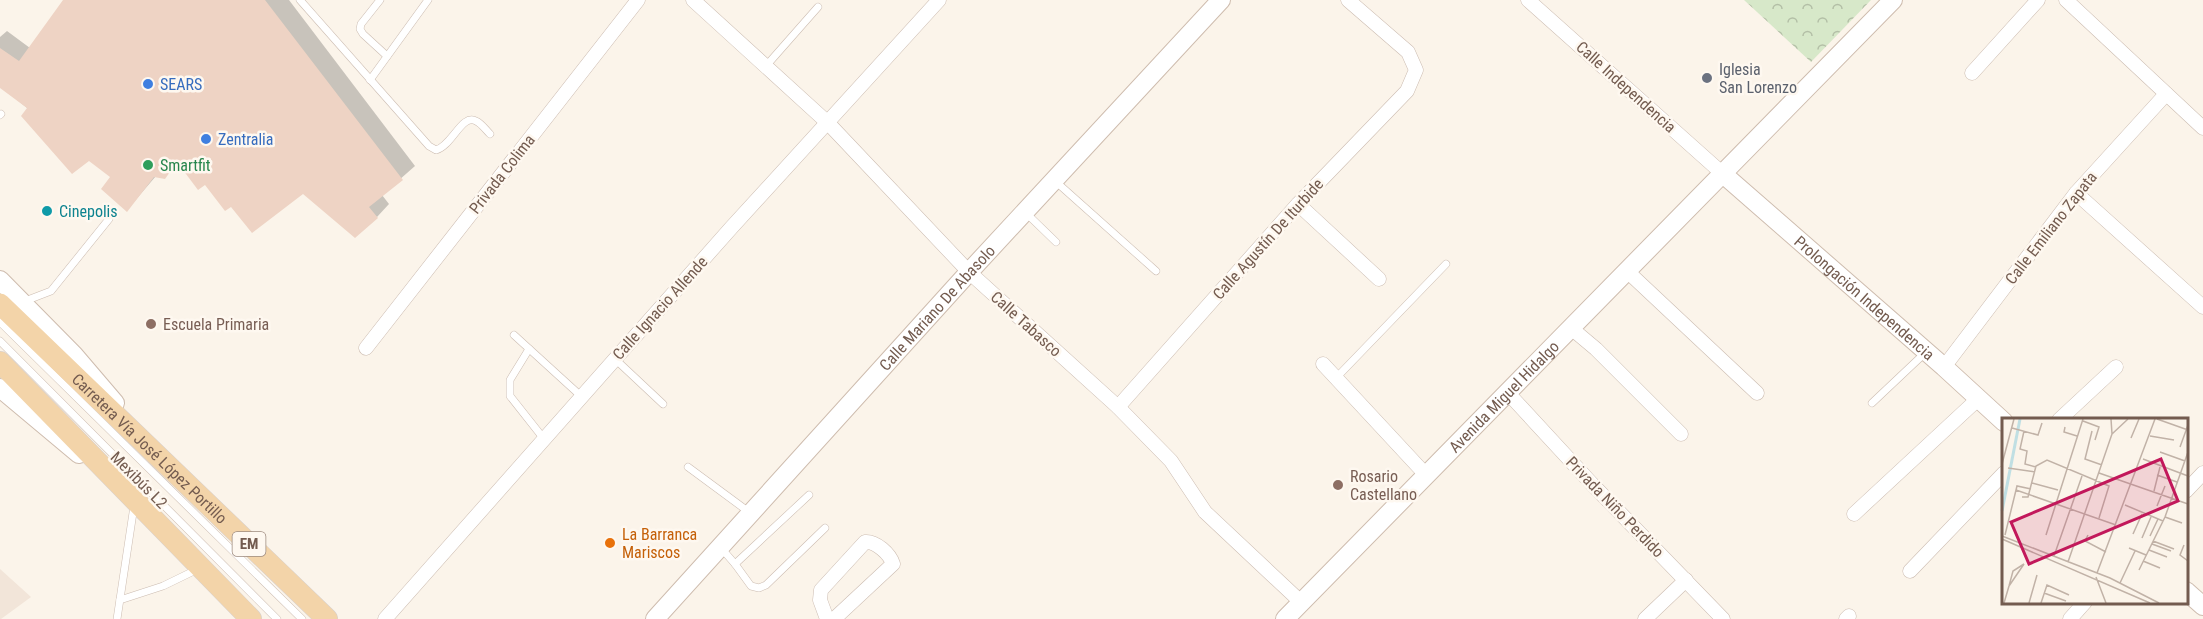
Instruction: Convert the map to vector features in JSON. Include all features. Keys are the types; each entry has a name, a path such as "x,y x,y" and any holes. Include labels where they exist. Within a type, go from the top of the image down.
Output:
{"main road":[{"name":"Carretera Vía José López Portillo","path":"0,304 327,619"},
{"path":"5,375 135,501 251,619"}],"street":[{"name":"Privada Colima","path":"366,348 638,0"},
{"name":"Calle Tabasco","path":"693,0 828,123 969,272 1118,407 1171,461 1205,512 1302,603"},
{"name":"Calle Ignacio Allende","path":"385,619 615,359 939,0"},
{"name":"Calle Mariano De Abasolo","path":"655,619 969,272 1221,0"},
{"name":"Calle Agustín De Iturbide","path":"1118,407 1298,204 1407,91 1416,70 1408,52 1348,0"},
{"name":"Calle Independencia","path":"1528,0 1723,174"},
{"name":"Avenida Miguel Hidalgo","path":"1285,619 1893,0"},
{"path":"1972,73 2038,0"},
{"path":"2066,0 2203,128"},
{"name":"Calle Emiliano Zapata","path":"1944,367 2076,193 2166,93"},
{"name":"Prolongación Independencia","path":"1723,174 2002,420"},
{"path":"2076,193 2203,308"},
{"path":"1298,204 1379,279"},
{"path":"1627,271 1757,393"},
{"path":"0,280 74,356 171,468"},
{"path":"1571,328 1596,349 1681,434"},
{"path":"1323,364 1427,476"},
{"path":"2061,418 2116,367"},
{"name":"Privada Niño Perdido","path":"1508,393 1592,484 1723,619"},
{"path":"1854,514 1978,399"},
{"path":"2194,489 2203,473"},
{"path":"1910,570 2002,475"},
{"path":"827,619 820,600 821,590 865,542 874,543 892,560 893,564 834,619"},
{"path":"1645,619 1686,580"},
{"path":"2188,592 2203,606"},
{"path":"2070,619 2084,604"}],"lane":[{"path":"300,0 429,146 436,150 444,148 463,122 470,119 476,120 490,134"},
{"path":"380,0 360,28 363,34 387,56"},
{"path":"370,81 428,0"},
{"path":"766,66 818,6"},
{"path":"1054,180 1156,271"},
{"path":"1025,212 1056,242"},
{"path":"22,302 51,291 110,219"},
{"path":"1336,378 1446,264"},
{"name":"Mexibús L2","path":"0,322 302,619"},
{"path":"514,335 582,397"},
{"name":"Mexibús L2","path":"0,341 277,619"},
{"path":"529,349 510,380 510,396 544,439"},
{"path":"1872,404 1926,352"},
{"path":"615,359 663,404"},
{"path":"688,467 751,513"},
{"path":"735,564 809,495"},
{"path":"117,619 135,501"},
{"path":"720,547 751,586 759,588 766,585 825,528"},
{"path":"120,600 163,586 200,568"}],"shaded area":[{"path":"0,569 31,597 1,619 0,619"}],"green space":[{"path":"1744,0 1871,0 1811,62"}],"building":[{"name":"Zentralia","path":"63,0 265,0 403,180 369,207 378,218 355,238 303,194 252,233 231,207 225,211 205,185 198,190 177,162 165,179 154,177 127,212 101,189 110,177 89,161 72,174 21,116 27,108 0,88 0,48 19,61"}],"place":[{"name":"Iglesia San Lorenzo","path":"1707,78"},
{"name":"SEARS","path":"148,84"},
{"name":"Zentralia","path":"206,139"},
{"name":"Smartfit","path":"148,165"},
{"name":"Cinepolis","path":"47,211"},
{"name":"Escuela Primaria","path":"151,324"},
{"name":"Rosario Castellano","path":"1338,485"},
{"name":"La Barranca Mariscos","path":"610,543"}]}
